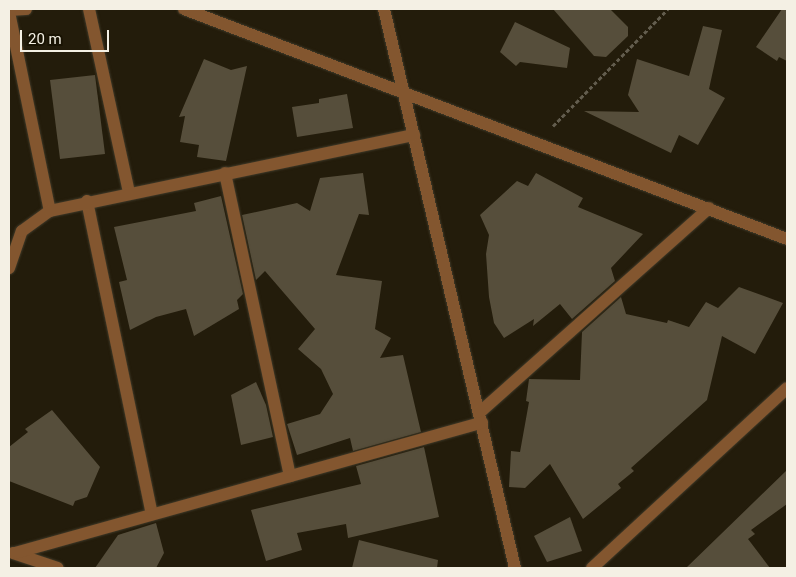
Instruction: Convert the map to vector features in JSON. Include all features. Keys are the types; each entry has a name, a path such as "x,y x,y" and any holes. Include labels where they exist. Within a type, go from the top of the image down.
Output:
{"street":[{"path":"26,9 9,11 50,211"},
{"path":"89,9 129,192"},
{"path":"187,9 787,238"},
{"path":"384,9 515,568"},
{"path":"9,233 22,231 50,211 87,201 414,135"},
{"path":"225,173 290,476"},
{"path":"87,201 152,514"},
{"path":"12,552 290,476 480,418 708,208"},
{"path":"9,268 22,231"},
{"path":"592,568 787,388"},
{"path":"12,552 51,567"}],"path":[{"path":"537,142 668,9"}],"building":[{"path":"553,9 610,9 628,27 628,36 606,57 594,56"},
{"path":"782,9 787,9 787,61 779,57 777,61 756,47"},
{"path":"515,22 570,48 567,68 520,62 516,66 500,52"},
{"path":"703,26 722,30 709,89 725,98 698,145 679,135 671,153 584,111 639,112 628,95 637,59 689,76"},
{"path":"204,59 231,70 247,66 226,161 197,157 199,145 180,142 185,116 179,117"},
{"path":"95,75 105,154 60,159 50,80"},
{"path":"347,94 353,128 297,137 292,107 319,103 319,99"},
{"path":"363,173 369,215 359,214 336,275 382,281 375,329 391,338 380,358 403,355 421,432 353,451 350,438 297,455 287,424 320,414 333,394 321,369 298,349 315,329 265,271 256,280 242,215 297,203 310,211 320,178"},
{"path":"536,173 583,198 578,207 643,234 611,268 615,281 572,319 560,304 533,326 534,319 504,338 494,323 489,297 486,254 489,235 480,215 517,181 528,186"},
{"path":"221,196 243,294 237,300 239,309 194,336 186,309 156,317 130,330 119,282 127,280 114,227 196,211 194,203"},
{"path":"739,287 783,303 755,354 722,336 707,400 631,468 634,471 618,484 621,488 583,519 550,464 525,488 509,487 511,451 520,452 529,402 526,401 529,379 580,380 582,332 621,297 626,314 667,323 668,320 689,327 706,302 718,308"},
{"path":"256,382 266,405 273,437 241,445 231,395"},
{"path":"52,410 100,467 87,497 75,501 73,506 9,481 9,447 28,432 25,429"},
{"path":"424,447 439,517 348,538 346,524 297,533 302,550 266,561 251,510 361,484 356,466"},
{"path":"787,470 787,504 751,530 755,534 748,539 770,568 686,568"},
{"path":"570,517 582,551 547,562 534,536"},
{"path":"156,523 164,553 156,568 95,568 118,535"},
{"path":"359,540 438,560 437,568 352,568"}]}
